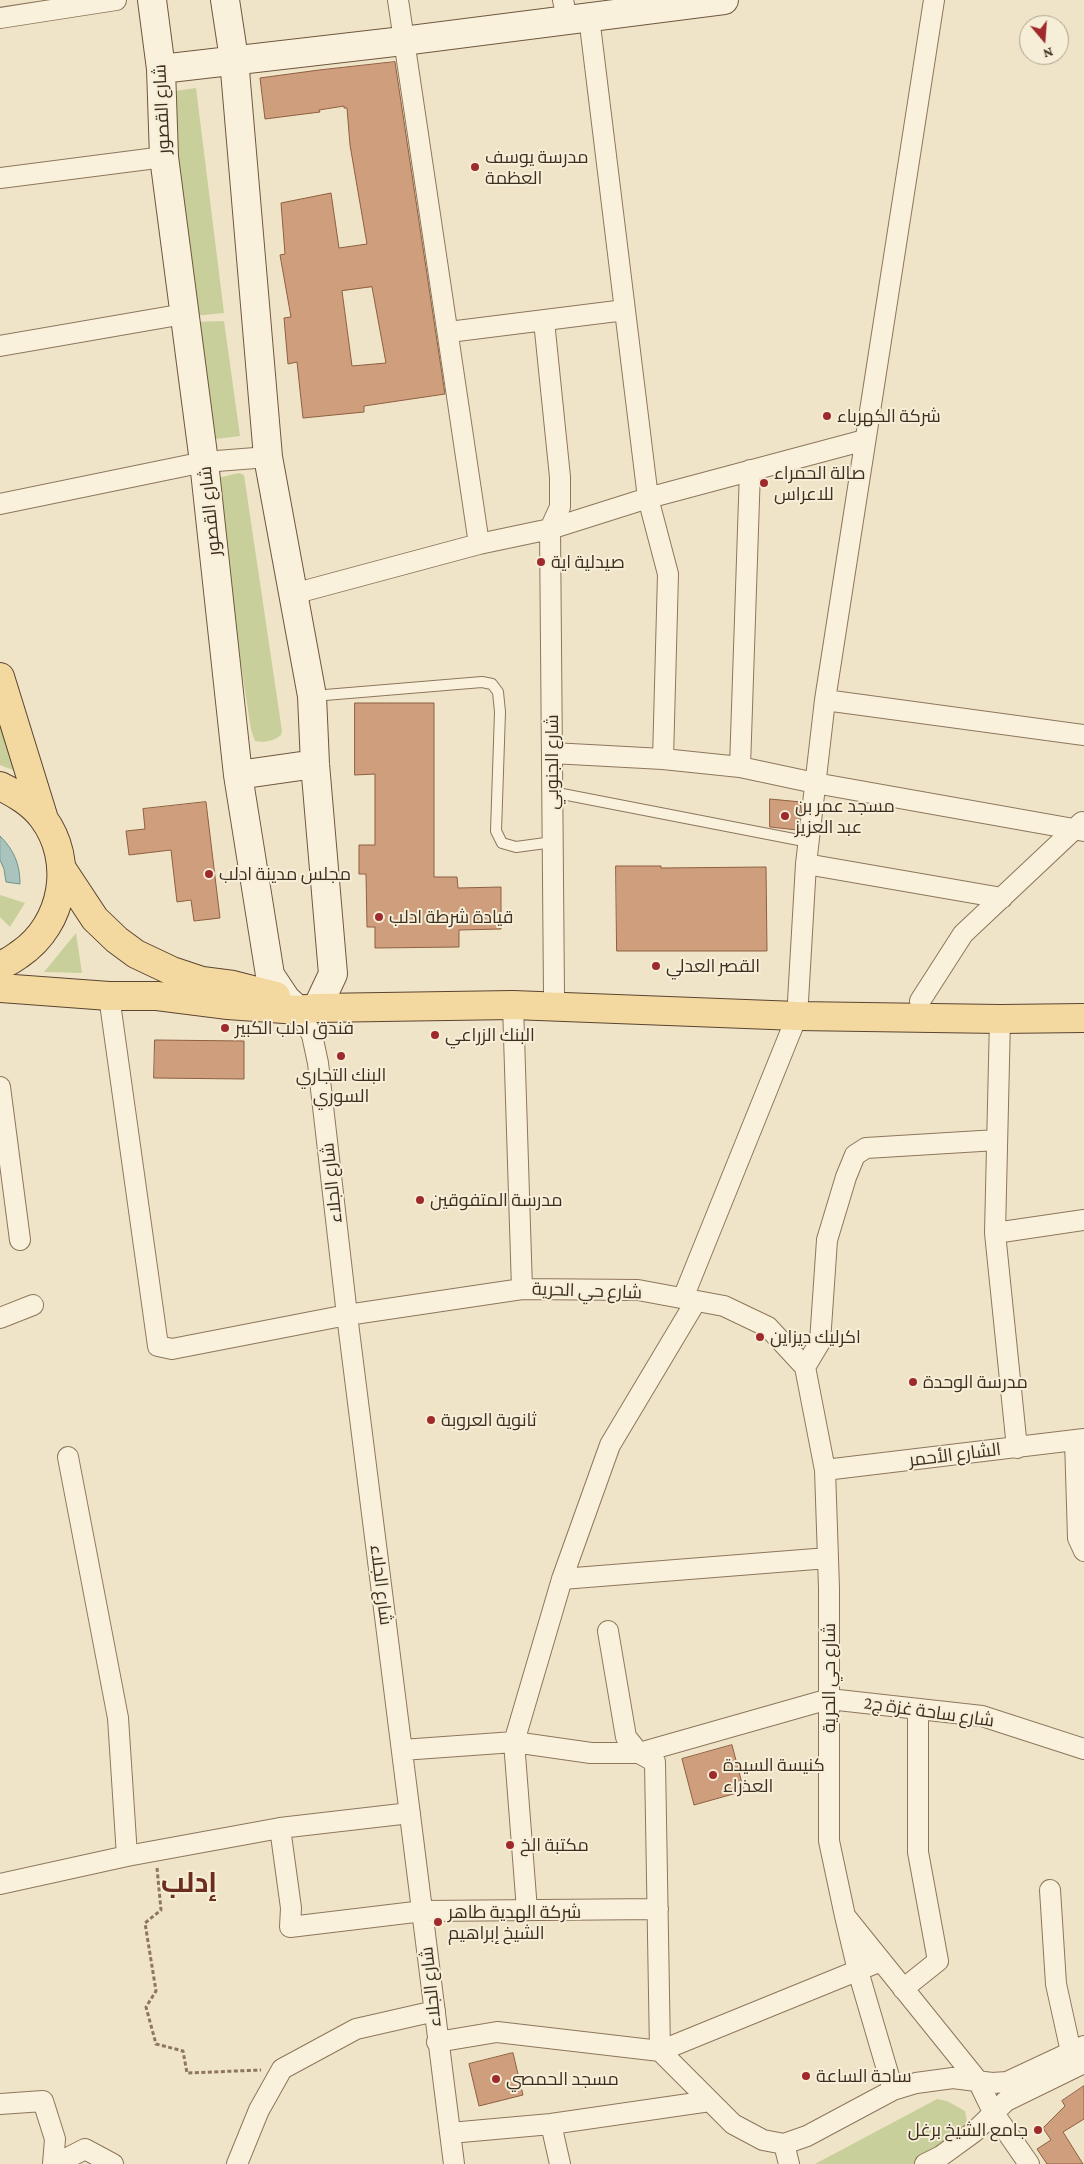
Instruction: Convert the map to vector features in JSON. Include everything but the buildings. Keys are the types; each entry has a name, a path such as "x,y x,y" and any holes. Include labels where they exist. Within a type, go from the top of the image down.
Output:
{"main road":[{"path":"0,677 43,818 57,844 62,869 60,894 50,922 32,946 7,963 0,965"},
{"path":"0,786 22,797 43,818"},
{"path":"62,869 95,919 117,940 136,954 172,971 202,981 233,985 306,1003 462,992 554,995 1000,1019 1084,1018"},
{"path":"0,988 109,996 157,996 228,1005 306,1003 798,1008 920,1001 1084,1001"}],"street":[{"path":"0,18 116,0"},
{"name":"شارع القصور","path":"152,0 161,69 164,157 204,462 238,775 270,975 306,1003"},
{"path":"225,0 234,59 268,457 312,696 315,764 333,974 306,1003"},
{"path":"398,0 449,332 479,544"},
{"path":"161,69 234,59 403,41 573,12 724,0"},
{"path":"527,1910 514,1742 562,1579 610,1445 690,1300 798,1008 806,864 825,700 934,0"},
{"path":"573,12 625,310 648,498 668,574 663,759"},
{"path":"0,178 164,157"},
{"path":"449,332 625,310"},
{"path":"0,346 184,314"},
{"path":"544,321 560,477 560,507 550,529"},
{"path":"293,594 479,544 550,529 648,498 865,440"},
{"path":"0,504 204,462 268,457"},
{"path":"740,767 750,470"},
{"name":"شارع الجنوبي","path":"550,529 554,995"},
{"path":"825,700 1084,735"},
{"path":"552,754 663,759 740,767 815,783 1081,827"},
{"path":"238,775 315,764"},
{"path":"920,1001 963,934 1081,827"},
{"path":"806,864 1002,898"},
{"name":"شارع حي الحرية","path":"109,996 158,1346 172,1349 347,1315 522,1289 638,1290 724,1306 768,1327 805,1367 825,1470 828,1558 829,1841 858,1971 892,2090"},
{"name":"شارع الجلاء","path":"306,1003 318,1063 347,1315 423,1911 437,2042 450,2133 451,2163"},
{"path":"513,1005 522,1289"},
{"path":"1000,1019 996,1233 1017,1448"},
{"path":"0,1087 20,1240"},
{"path":"805,1367 820,1342 827,1240 846,1177 855,1155 866,1148 998,1140"},
{"path":"996,1233 1084,1220"},
{"path":"0,1318 33,1305"},
{"path":"1080,1440 1078,1538 1084,1551"},
{"name":"الشارع الأحمر","path":"825,1470 1080,1440"},
{"path":"68,1457 118,1718 127,1856"},
{"path":"562,1579 828,1558"},
{"path":"608,1630 626,1737 639,1753 655,1762 660,2051 733,2124 764,2140 784,2144 807,2136 892,2090 916,2083 954,2078 992,2083 1007,2082 1080,2053"},
{"path":"402,1750 514,1742 591,1753 639,1753 829,1698"},
{"name":"شارع ساحة غزة ج2","path":"829,1698 982,1716 1084,1749"},
{"path":"904,1989 938,1961 918,1852 918,1709"},
{"path":"0,1884 155,1850 280,1828 410,1814"},
{"path":"280,1828 291,1908 290,1927 423,1911 658,1909"},
{"path":"1050,1890 1056,1984 1080,2053"},
{"path":"845,1916 978,2081 993,2112 1029,2164"},
{"path":"437,2042 496,2032 660,2051 882,1962"},
{"path":"237,2164 259,2110 282,2069 356,2029 435,2011"},
{"path":"925,2164 941,2156 974,2132 1006,2101 1080,2053"},
{"path":"0,2104 43,2101 55,2139 55,2164 85,2149 113,2164"},
{"path":"450,2133 551,2124 710,2101"},
{"path":"551,2124 560,2164"},
{"path":"784,2144 789,2164"}],"lane":[{"path":"312,696 482,682 492,684 498,692 500,712 496,831 502,843 516,847 553,842"},
{"path":"552,792 809,842"}],"path":[{"path":"155,1850 161,1910 145,1923 156,1991 146,2007 156,2044 183,2051 187,2073 282,2069"}],"green space":[{"path":"196,88 224,313 194,316 168,92"},
{"path":"224,321 240,436 208,440 194,322"},
{"path":"239,473 244,475 282,731 278,737 265,742 255,741 251,730 213,479"},
{"path":"0,719 21,773 0,765"},
{"path":"0,895 25,903 10,927 0,917"},
{"path":"76,933 82,973 44,972"},
{"path":"937,2099 947,2101 965,2111 968,2127 915,2164 815,2164"}],"water":[{"path":"0,836 15,858 19,870 20,884 6,882 0,860"}],"place":[{"name":"مدرسة يوسف العظمة","path":"475,167"},
{"name":"شركة الكهرباء","path":"827,416"},
{"name":"صالة الحمراء للاعراس","path":"764,483"},
{"name":"صيدلية اية","path":"541,562"},
{"name":"مسجد عمر بن عبد العزيز","path":"785,816"},
{"name":"مجلس مدينة ادلب","path":"209,874"},
{"name":"قيادة شرطة ادلب","path":"379,917"},
{"name":"القصر العدلي","path":"656,966"},
{"name":"فندق ادلب الكبير","path":"225,1028"},
{"name":"البنك الزراعي","path":"435,1035"},
{"name":"البنك التجاري السوري","path":"341,1056"},
{"name":"مدرسة المتفوقين","path":"420,1200"},
{"name":"اكرليك ديزاين","path":"760,1337"},
{"name":"مدرسة الوحدة","path":"913,1382"},
{"name":"ثانوية العروبة","path":"431,1420"},
{"name":"كنيسة السيدة العذراء","path":"713,1775"},
{"name":"مكتبة الخ","path":"510,1845"},
{"name":"شركة الهدية طاهر الشيخ إبراهيم","path":"438,1922"},
{"name":"ساحة الساعة","path":"806,2076"},
{"name":"مسجد الحمصي","path":"496,2079"},
{"name":"جامع الشيخ برغل","path":"1038,2130"}],"district":[{"name":"إدلب","path":"189,1883"}]}
